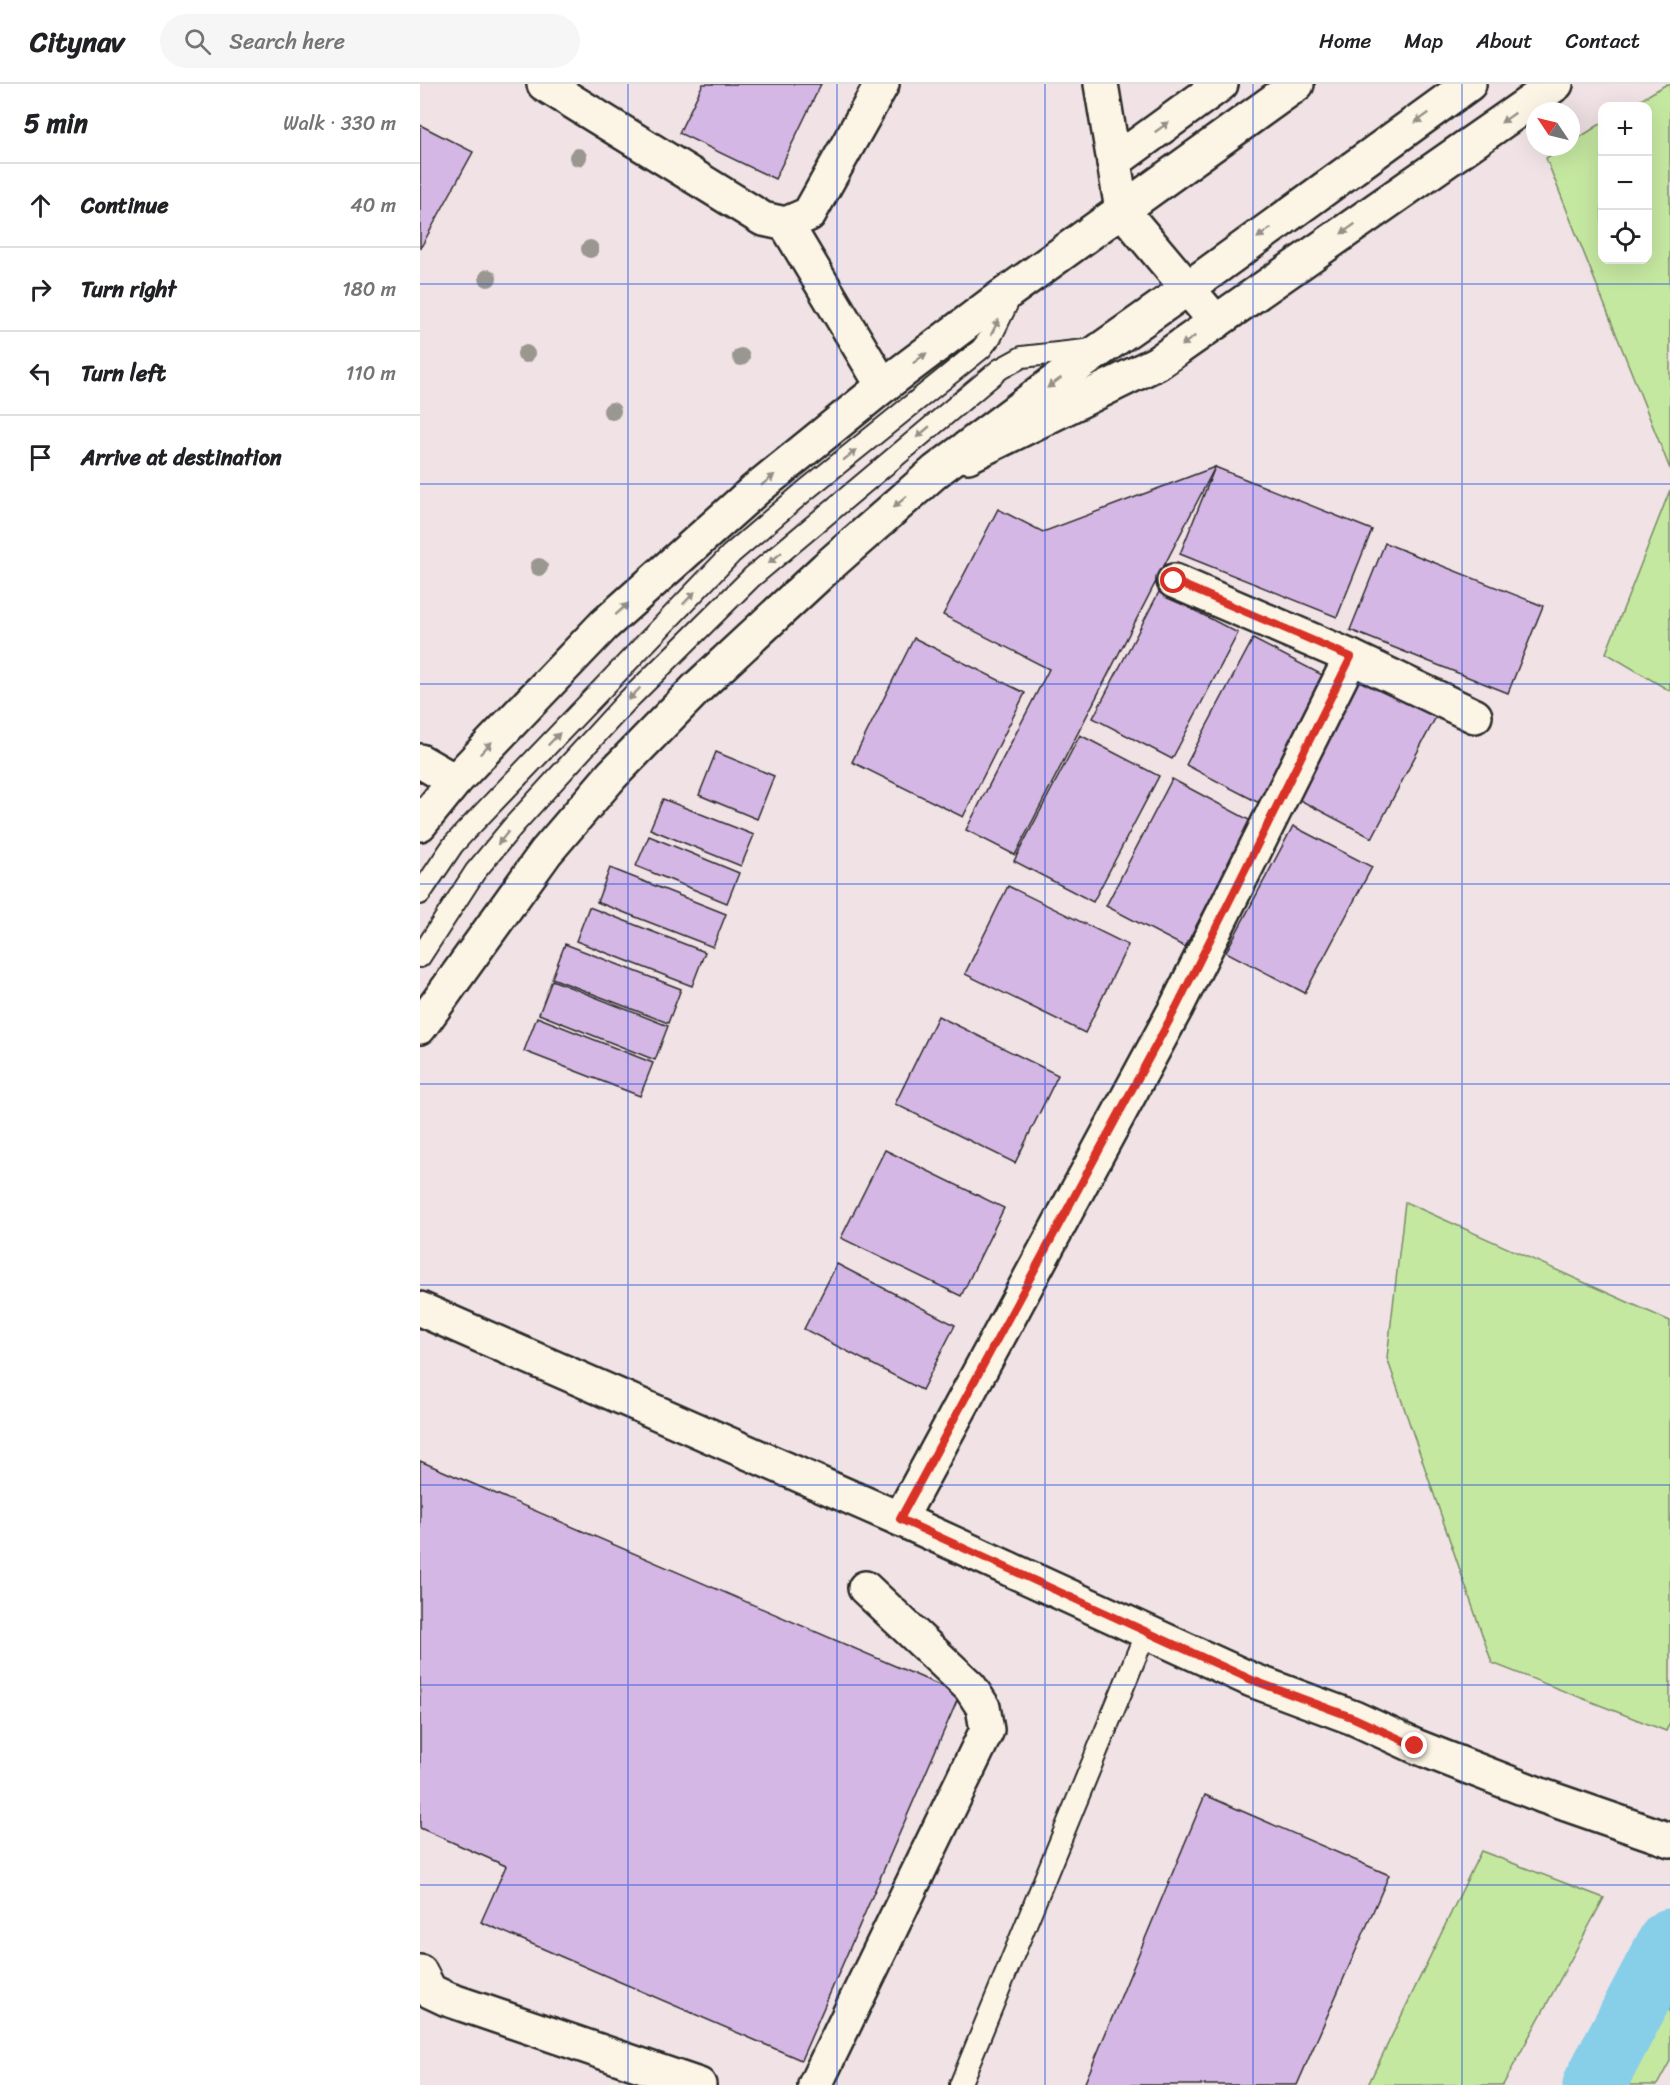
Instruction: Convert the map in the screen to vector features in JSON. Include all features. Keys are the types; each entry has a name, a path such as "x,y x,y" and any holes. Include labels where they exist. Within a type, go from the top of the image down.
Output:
{"main road":[{"path":"544,84 763,219 786,224 808,214 882,84"},
{"path":"1101,84 1122,210 1216,322"},
{"path":"1114,162 1221,84"},
{"path":"420,824 455,781 604,625 755,490 884,386 1015,288 1298,84"},
{"path":"420,1027 546,852 612,775 698,687 826,568 936,471 1053,383 1469,84"},
{"path":"936,471 1157,363 1556,84"},
{"path":"786,224 884,386"},
{"path":"1174,581 1351,657 1475,716"},
{"path":"900,1519 1176,1008 1351,657"},
{"path":"420,762 455,781"},
{"path":"420,1309 900,1519 1252,1680 1354,1718 1415,1746 1543,1796 1670,1840"},
{"path":"815,2085 987,1730 983,1707 970,1687 865,1588"},
{"path":"420,1972 430,1990 447,1999 699,2085"}],"lane":[{"path":"420,894 463,834 731,554 807,489 981,349 992,335 1015,288"},
{"path":"420,957 475,872 514,825 627,701 752,577 1000,369 1022,357 1103,348"},
{"path":"960,2085 1146,1632"}],"green space":[{"path":"1670,84 1670,469 1546,158 1549,156 1580,156 1580,137 1598,126 1598,264 1652,264 1652,102 1637,102"},
{"path":"1670,490 1670,691 1606,653"},
{"path":"1405,1202 1670,1321 1670,1722 1666,1731 1492,1663 1387,1358"},
{"path":"1481,1851 1604,1898 1503,2085 1368,2085"},
{"path":"1670,1996 1670,2061 1657,2085 1621,2085"}],"building":[{"path":"703,84 821,84 775,179 679,133"},
{"path":"420,125 473,152 420,249"},
{"path":"1215,467 1372,530 1337,617 1180,554"},
{"path":"1215,467 1015,855 966,830 1049,669 943,615 998,509 1043,532"},
{"path":"1385,543 1543,606 1508,693 1350,630"},
{"path":"1159,592 1238,633 1172,759 1093,718"},
{"path":"914,638 1025,693 963,817 852,762"},
{"path":"1253,639 1332,680 1265,806 1186,765"},
{"path":"1360,670 1439,711 1372,838 1294,797"},
{"path":"1080,735 1159,776 1093,902 1014,861"},
{"path":"716,752 774,776 757,819 699,795"},
{"path":"1172,779 1251,821 1185,947 1106,906"},
{"path":"663,799 754,835 741,866 650,829"},
{"path":"1293,826 1372,867 1305,993 1226,952"},
{"path":"649,836 739,873 727,903 636,866"},
{"path":"610,868 726,914 713,947 597,902"},
{"path":"1008,886 1128,945 1085,1033 965,974"},
{"path":"589,907 705,952 692,986 576,941"},
{"path":"565,944 681,989 668,1023 552,978"},
{"path":"552,980 668,1026 655,1060 539,1014"},
{"path":"938,1016 1058,1075 1015,1163 895,1104"},
{"path":"537,1017 653,1063 640,1096 524,1051"},
{"path":"885,1150 1004,1208 961,1296 841,1238"},
{"path":"837,1264 955,1325 922,1390 804,1329"},
{"path":"420,1461 960,1694 801,2060 481,1922 506,1866 420,1828"},
{"path":"1205,1795 1389,1875 1297,2085 1084,2085"}],"waterway":[{"path":"1594,2085 1670,1940"}],"route":[{"path":"1174,581 1351,657 1176,1008 900,1519 1252,1680 1354,1718 1415,1746"}]}
